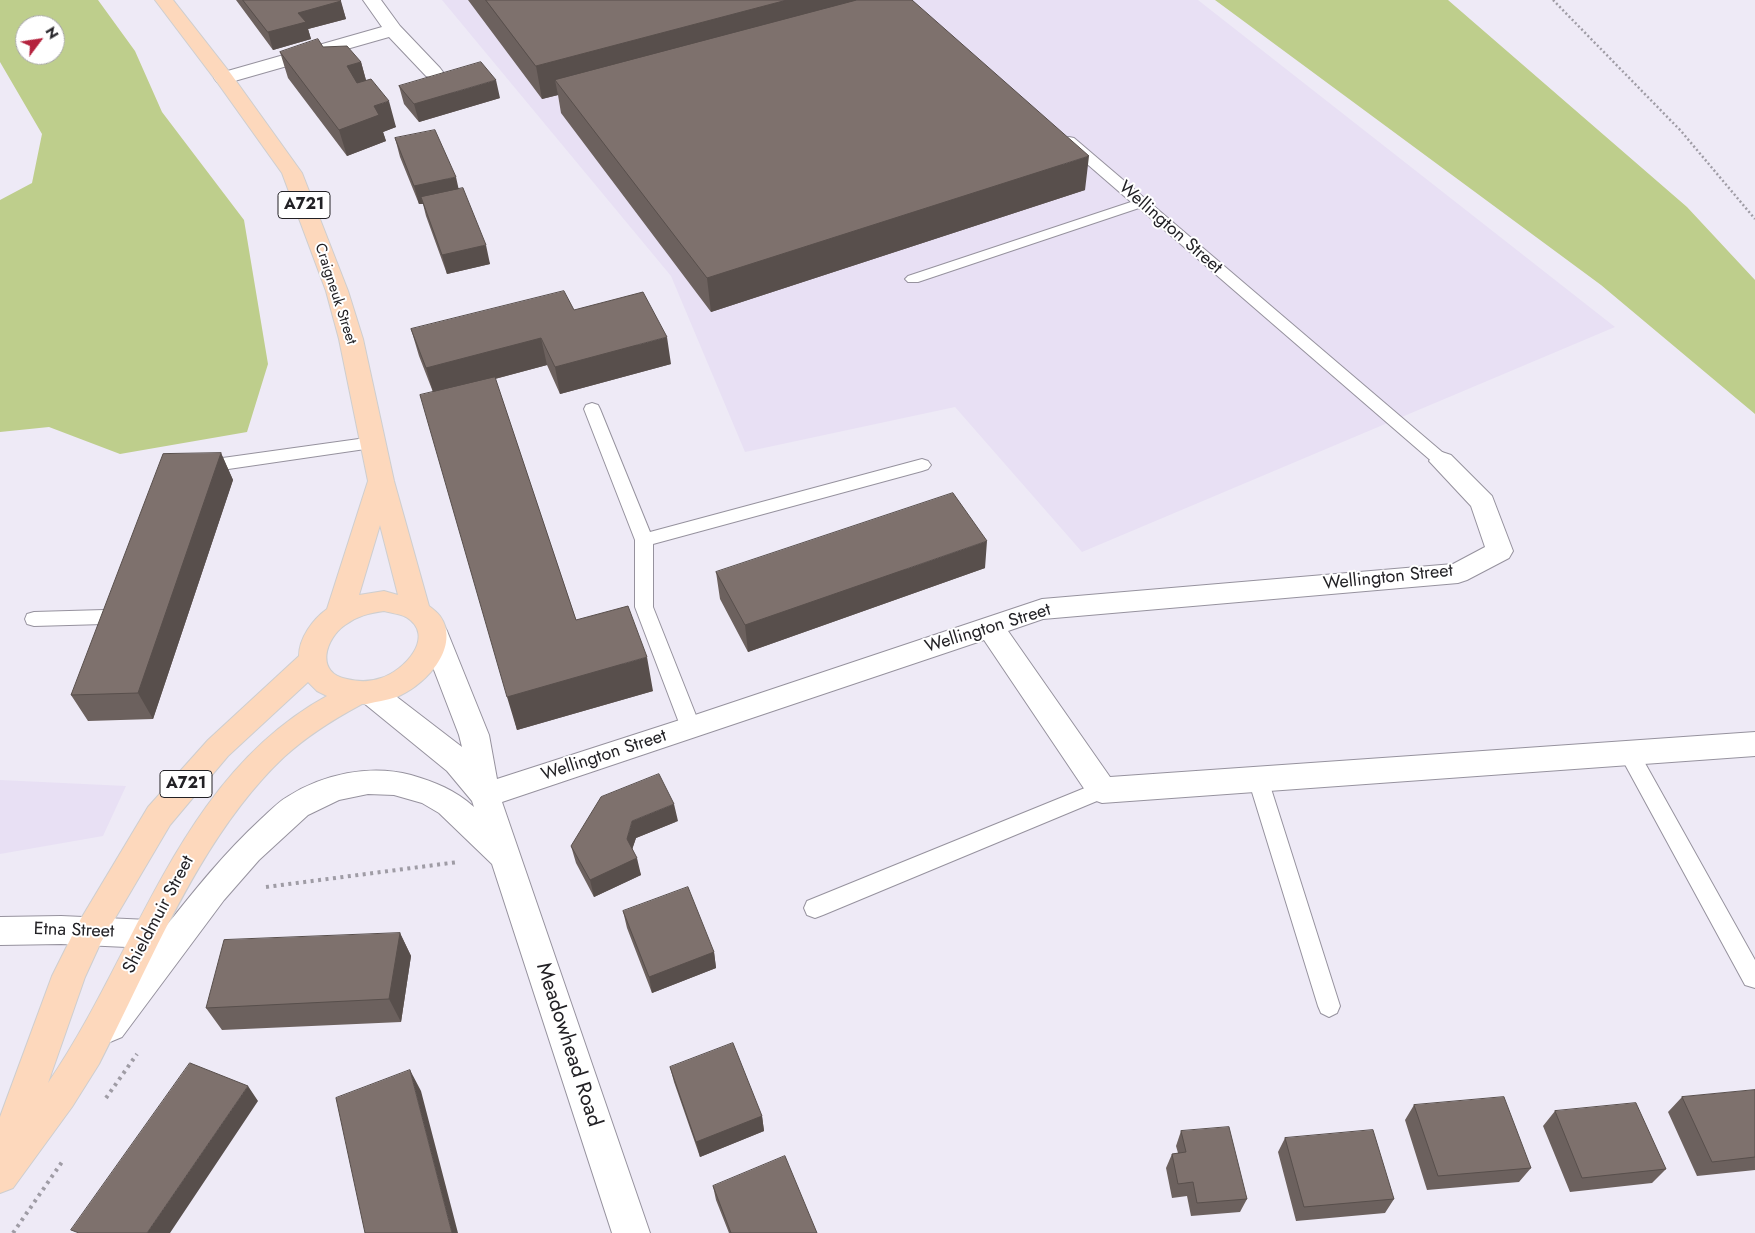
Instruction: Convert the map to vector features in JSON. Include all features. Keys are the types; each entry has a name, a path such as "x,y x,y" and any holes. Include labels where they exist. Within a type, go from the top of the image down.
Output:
{"main road":[{"name":"Craigneuk Street","path":"164,0 224,78 292,173 337,290 350,338 381,481 425,620"},
{"name":"Craigneuk Street","path":"339,615 381,481"},
{"path":"312,662 312,647 319,633 331,620 347,610 365,604 384,601 401,603 425,620"},
{"name":"A721","path":"0,1167 69,976 90,932 159,816 218,748 312,662 317,676 330,687 348,692 364,692 391,687 410,676 425,662 432,647 425,620"},
{"name":"Shieldmuir Street","path":"0,1175 78,1067 183,870 214,818 250,774 287,738 342,700 364,692"}],"street":[{"path":"372,0 393,30 433,72"},
{"path":"224,78 393,30"},
{"name":"Wellington Street","path":"485,795 691,728 1042,609 1458,573 1500,551 1483,502 1442,461"},
{"name":"Meadowhead Road","path":"425,620 474,735 485,795 630,1233"},
{"path":"990,627 1102,790 1755,744"},
{"name":"Meadowhead Road","path":"364,692 430,738 458,762 485,795"},
{"name":"Meadowhead Road","path":"78,1067 214,890 248,851 296,806 334,790 368,782 394,783 430,793 450,804 506,856"},
{"name":"Etna Street","path":"0,931 149,934"}],"lane":[{"name":"Wellington Street","path":"1060,133 1442,461"},
{"path":"913,279 1140,203"},
{"path":"592,409 644,540 644,607 691,728"},
{"path":"186,469 373,443"},
{"path":"644,540 922,465"},
{"path":"97,635 112,598"},
{"path":"34,619 104,617"},
{"path":"1629,753 1753,978"},
{"path":"1258,779 1329,1006"},
{"path":"815,908 1102,790"}],"path":[{"path":"1553,0 1681,131 1755,219"},
{"path":"260,887 506,856"},
{"path":"104,1102 138,1053"},
{"path":"13,1233 70,1151"}],"shaded area":[{"path":"442,0 1198,0 1615,327 1082,552 955,407 745,452 671,276"},
{"path":"0,780 126,786 103,836 0,854"}],"green space":[{"path":"0,0 98,0 135,51 162,112 244,220 268,364 247,432 120,454 49,427 0,432 0,200 32,183 42,134 0,62"},
{"path":"1215,0 1448,0 1687,207 1755,280 1755,414 1601,285"}],"building":[{"path":"243,0 341,1 298,13 306,22 268,32"},
{"path":"486,0 787,0 536,66"},
{"path":"857,0 912,0 1089,156 707,278 555,80"},
{"path":"318,39 323,47 347,46 361,62 347,66 357,83 371,79 389,101 374,106 379,115 339,130 280,52"},
{"path":"481,62 496,80 414,104 399,86"},
{"path":"435,130 456,177 414,186 395,138"},
{"path":"463,188 486,245 442,255 421,197"},
{"path":"564,291 574,310 643,292 667,337 555,367 541,338 426,368 411,329"},
{"path":"495,377 576,620 628,606 647,657 507,697 420,395"},
{"path":"221,453 138,693 71,695 163,454"},
{"path":"953,493 987,541 745,625 716,572"},
{"path":"659,774 674,804 632,821 627,839 637,858 590,880 571,846 601,797"},
{"path":"688,887 714,952 649,977 623,911"},
{"path":"400,933 389,999 206,1008 224,940"},
{"path":"733,1043 762,1116 696,1142 670,1067"},
{"path":"190,1063 248,1086 147,1233 79,1233 71,1230"},
{"path":"410,1070 452,1233 365,1233 336,1098"},
{"path":"1755,1090 1755,1157 1712,1162 1682,1097"},
{"path":"1504,1097 1531,1168 1438,1176 1414,1105"},
{"path":"1636,1103 1666,1169 1582,1178 1555,1111"},
{"path":"1229,1127 1247,1199 1197,1203 1193,1182 1178,1184 1172,1154 1186,1152 1181,1131"},
{"path":"1373,1130 1394,1199 1304,1207 1285,1138"},
{"path":"785,1156 817,1233 731,1233 713,1186"}]}
